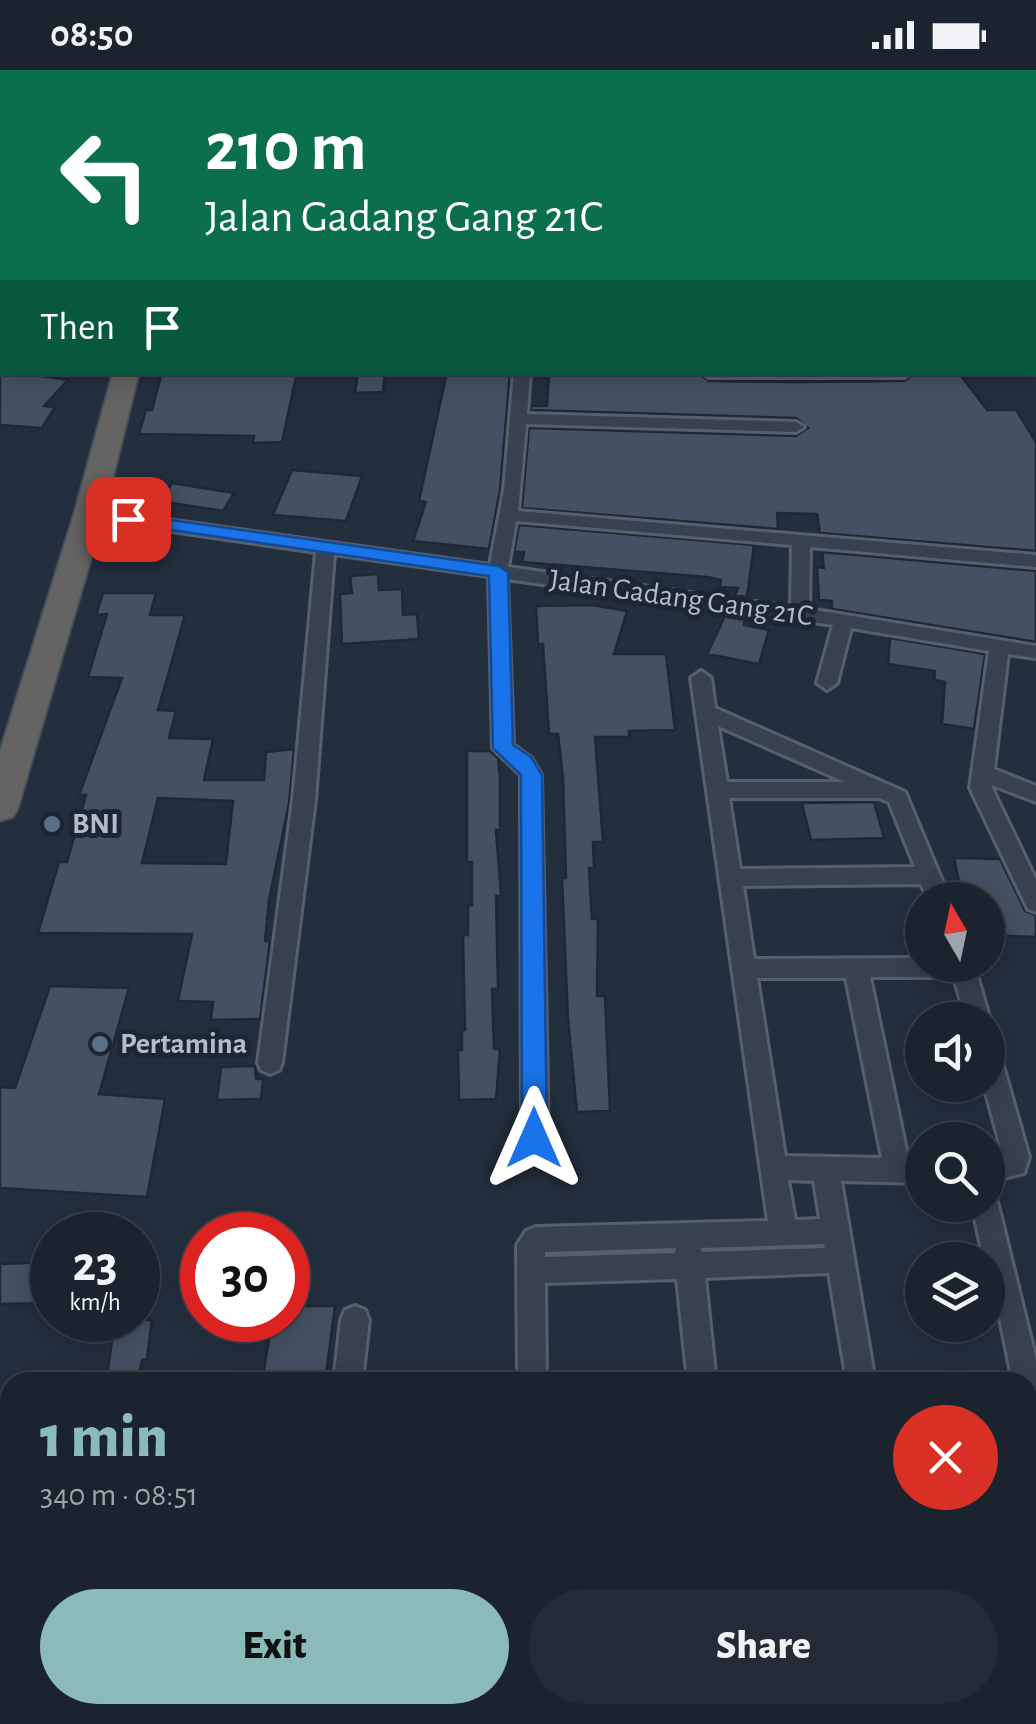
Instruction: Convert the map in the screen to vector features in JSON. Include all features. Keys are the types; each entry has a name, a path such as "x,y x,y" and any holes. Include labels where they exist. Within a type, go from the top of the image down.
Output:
{"highway":[{"path":"3,792 89,514 125,375"}],"street":[{"path":"522,375 509,515 498,572 503,748 524,763 531,775 534,1138"},
{"path":"519,418 796,427"},
{"name":"Jalan Gadang Gang 21C","path":"89,514 800,614 1036,652"},
{"path":"509,515 1036,561"},
{"path":"800,614 801,540"},
{"path":"270,1063 304,800 326,545"},
{"path":"827,682 843,622"},
{"path":"999,647 982,796 1036,903"},
{"path":"701,678 783,1232"},
{"path":"706,712 898,797 933,882"},
{"path":"984,774 1036,794"},
{"path":"717,790 888,790"},
{"path":"731,878 930,874"},
{"path":"745,970 905,968"},
{"path":"856,969 905,1152"},
{"path":"1001,1102 1016,1157 1014,1165 1005,1170"},
{"path":"776,1168 905,1171"},
{"path":"826,1172 859,1372"},
{"path":"989,1222 1024,1372"},
{"path":"532,1372 530,1272 531,1245 536,1240 836,1231"},
{"path":"686,1236 701,1372"},
{"path":"530,1272 840,1260"},
{"path":"349,1372 355,1320"}],"building":[{"path":"0,375 68,380 44,406 55,407 42,428 0,425"},
{"path":"161,375 296,375 282,442 253,443 254,436 139,434 146,410 152,410"},
{"path":"358,375 385,375 383,392 355,393"},
{"path":"446,375 510,375 500,490 489,549 413,541 426,502 419,501"},
{"path":"549,375 700,375 709,381 795,382 904,381 913,375 961,375 987,410 1016,410 1036,442 1036,551 820,533 817,514 777,513 778,529 522,508 529,428 796,436 808,428 796,418 531,410 531,406 547,406"},
{"path":"292,470 362,476 346,521 273,515"},
{"path":"172,483 234,493 223,511 160,501"},
{"path":"519,525 754,545 747,597 735,595 738,588 720,587 721,580 707,577 522,562 524,552 514,552"},
{"path":"822,552 1036,571 1036,642 832,609 832,601 819,600 817,567 824,568"},
{"path":"378,574 379,590 402,589 403,615 417,614 419,639 342,644 340,594 352,593 350,576"},
{"path":"103,593 156,593 150,615 185,615 158,710 176,711 169,738 213,739 204,780 264,780 266,752 294,749 289,803 269,900 265,941 270,941 260,1019 211,1020 213,1002 178,1001 192,934 38,933 59,862 67,862 86,795 79,795 122,678 88,677 107,614 96,615","holes":["158,798 233,801 226,864 142,863"]},
{"path":"592,605 627,611 614,654 666,654 675,730 629,731 629,737 595,737 603,842 593,842 594,868 589,868 592,919 598,919 597,996 605,996 610,1111 577,1112 568,1019 562,878 566,878 563,777 558,734 549,734 543,644 538,644 536,606"},
{"path":"726,614 745,616 744,625 769,630 759,664 707,654"},
{"path":"890,638 985,654 974,729 942,724 945,682 934,680 935,671 888,664"},
{"path":"467,751 490,751 498,758 500,778 500,830 496,830 501,896 496,896 498,989 492,989 494,1049 500,1049 496,1099 459,1100 458,1050 462,1050 465,1030 463,935 468,935 468,905 472,905 472,862 467,862"},
{"path":"874,802 884,838 811,840 802,803"},
{"path":"954,858 1000,859 1025,911 1036,915 1036,937 1005,936 1005,882 959,882"},
{"path":"50,986 129,988 99,1094 165,1099 147,1197 0,1188 0,1087 15,1088"},
{"path":"255,1066 256,1079 263,1079 261,1099 217,1100 221,1067"},
{"path":"30,1263 30,1303 0,1304 0,1264"},
{"path":"310,1306 335,1306 326,1372 264,1372 268,1342 310,1342"},
{"path":"112,1342 149,1342 140,1372 107,1372"}],"place":[{"name":"BNI","path":"52,824"},
{"name":"Pertamina","path":"100,1044"}],"route":[{"path":"128,519 498,572 503,748 524,763 531,775 535,888 534,1138"}]}
